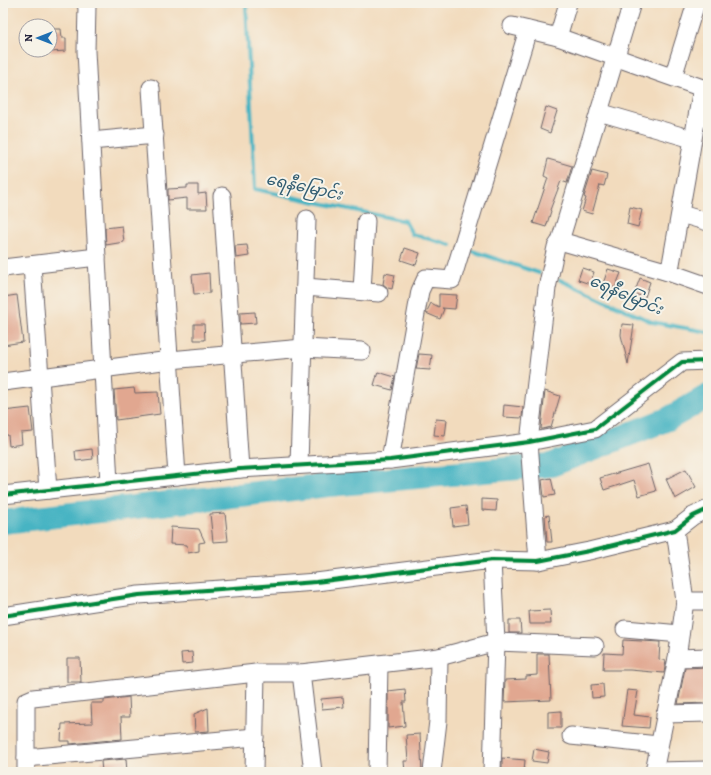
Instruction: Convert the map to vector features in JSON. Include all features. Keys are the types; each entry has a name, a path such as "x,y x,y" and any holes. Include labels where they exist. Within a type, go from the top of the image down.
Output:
{"street":[{"path":"85,3 87,6 86,51 109,483"},
{"path":"558,37 568,3"},
{"path":"538,561 529,442 548,288 556,246 560,241 632,3"},
{"path":"673,78 696,3"},
{"path":"390,460 420,291 426,278 452,280 520,28 558,37 616,56 705,89 692,140 681,214 671,264 665,271"},
{"path":"152,88 178,476"},
{"path":"599,112 692,140"},
{"path":"91,141 154,135"},
{"path":"222,196 240,469"},
{"path":"681,214 708,222"},
{"path":"299,464 307,219"},
{"path":"362,292 366,221"},
{"path":"560,241 665,271 708,286"},
{"path":"3,268 97,257"},
{"path":"32,265 48,490"},
{"path":"305,287 379,293"},
{"path":"3,382 103,368 232,354 303,348 362,351"},
{"path":"3,495 240,469 299,464 390,460 529,442 595,429 682,362 708,361"},
{"path":"3,616 139,595 316,582 492,560 538,561 589,551 675,530 693,516 708,509"},
{"path":"675,530 685,601 677,658 658,745 654,771 708,770"},
{"path":"492,560 496,642 492,772"},
{"path":"685,601 708,601"},
{"path":"625,629 680,634"},
{"path":"254,736 26,765 26,701 33,698 256,674 301,673 439,657 496,642 595,646"},
{"path":"432,772 438,721 439,657"},
{"path":"677,658 708,657"},
{"path":"377,772 379,664"},
{"path":"301,673 313,772"},
{"path":"254,772 256,674"},
{"path":"665,714 708,713"},
{"path":"571,736 658,745"}],"building":[{"path":"58,29 61,29 62,38 66,38 66,51 58,52"},
{"path":"546,107 557,111 550,133 540,129"},
{"path":"548,159 572,166 567,183 561,181 550,210 551,211 546,227 533,223 548,178 544,176"},
{"path":"592,171 607,175 604,186 600,185 592,214 582,211 586,198 584,197"},
{"path":"187,185 198,185 198,194 206,193 207,209 187,209 187,198 168,200 168,189 187,188"},
{"path":"630,207 642,210 638,227 627,224"},
{"path":"122,226 124,242 106,245 105,228"},
{"path":"247,245 249,256 236,258 235,246"},
{"path":"405,248 420,253 416,265 401,260"},
{"path":"582,268 594,272 590,284 578,280"},
{"path":"608,269 621,273 615,288 603,284"},
{"path":"209,273 210,293 194,294 192,275"},
{"path":"385,273 395,275 392,289 383,284"},
{"path":"640,278 650,282 645,297 634,294"},
{"path":"439,294 457,295 455,309 442,308 444,309 440,319 426,313 431,303 439,307"},
{"path":"17,295 23,342 3,345 3,297"},
{"path":"255,312 256,323 240,324 240,313"},
{"path":"194,324 204,324 205,340 194,340"},
{"path":"622,324 634,325 628,364 621,335"},
{"path":"419,354 432,355 430,370 416,369"},
{"path":"378,372 395,377 392,390 374,385"},
{"path":"134,388 135,393 158,392 160,414 116,420 114,390"},
{"path":"545,391 560,396 551,427 541,429"},
{"path":"504,405 523,407 522,418 503,417"},
{"path":"30,408 33,432 21,433 22,444 9,446 8,435 3,435 3,411"},
{"path":"436,419 447,420 445,436 434,435"},
{"path":"92,449 93,459 76,461 75,451"},
{"path":"648,464 656,491 639,496 634,480 604,490 600,478"},
{"path":"686,469 696,487 675,499 666,479"},
{"path":"551,478 555,495 544,497 542,480"},
{"path":"482,499 497,500 496,511 482,510"},
{"path":"466,506 468,524 453,526 451,508"},
{"path":"225,513 228,541 213,542 210,514"},
{"path":"549,515 552,542 547,542 545,516"},
{"path":"171,527 199,529 205,542 199,543 199,551 188,553 187,545 170,544"},
{"path":"550,610 551,624 530,624 529,611"},
{"path":"509,620 520,620 521,633 509,633"},
{"path":"623,640 660,642 659,659 666,661 664,673 630,670 603,670 604,653 622,654"},
{"path":"192,652 193,663 182,664 181,653"},
{"path":"537,654 549,654 551,700 504,702 505,680 526,679 526,676 537,675"},
{"path":"67,658 80,658 81,682 67,682"},
{"path":"708,667 708,703 678,704 685,668"},
{"path":"603,684 604,697 592,698 591,685"},
{"path":"405,689 406,702 403,702 405,726 388,728 388,691"},
{"path":"627,690 638,691 634,715 650,717 649,728 622,726"},
{"path":"129,697 130,717 121,717 122,739 70,744 70,741 61,741 62,724 92,723 91,703 104,703 104,700"},
{"path":"343,697 344,707 322,709 321,699"},
{"path":"208,708 209,731 195,732 194,714"},
{"path":"561,711 561,728 548,728 548,712"},
{"path":"420,734 422,772 405,772 404,761 408,761 406,735"},
{"path":"534,749 549,752 547,763 532,761"},
{"path":"502,758 525,760 524,772 502,772"},
{"path":"126,759 127,772 102,772 101,761"}],"waterway":[{"name":"ရေနီမြောင်း","path":"246,3 255,189 405,221 412,234 451,245"},
{"name":"ရေနီမြောင်း","path":"472,251 539,273"},
{"name":"ရေနီမြောင်း","path":"560,280 652,322 708,332"},
{"path":"3,522 328,485 551,465 668,419 708,396"}],"cycle path":[{"path":"3,495 240,469 390,460 529,442 595,429 682,362 708,361"},
{"path":"3,616 139,595 316,582 492,560 538,561 589,551 675,530 693,516 708,509"}]}
